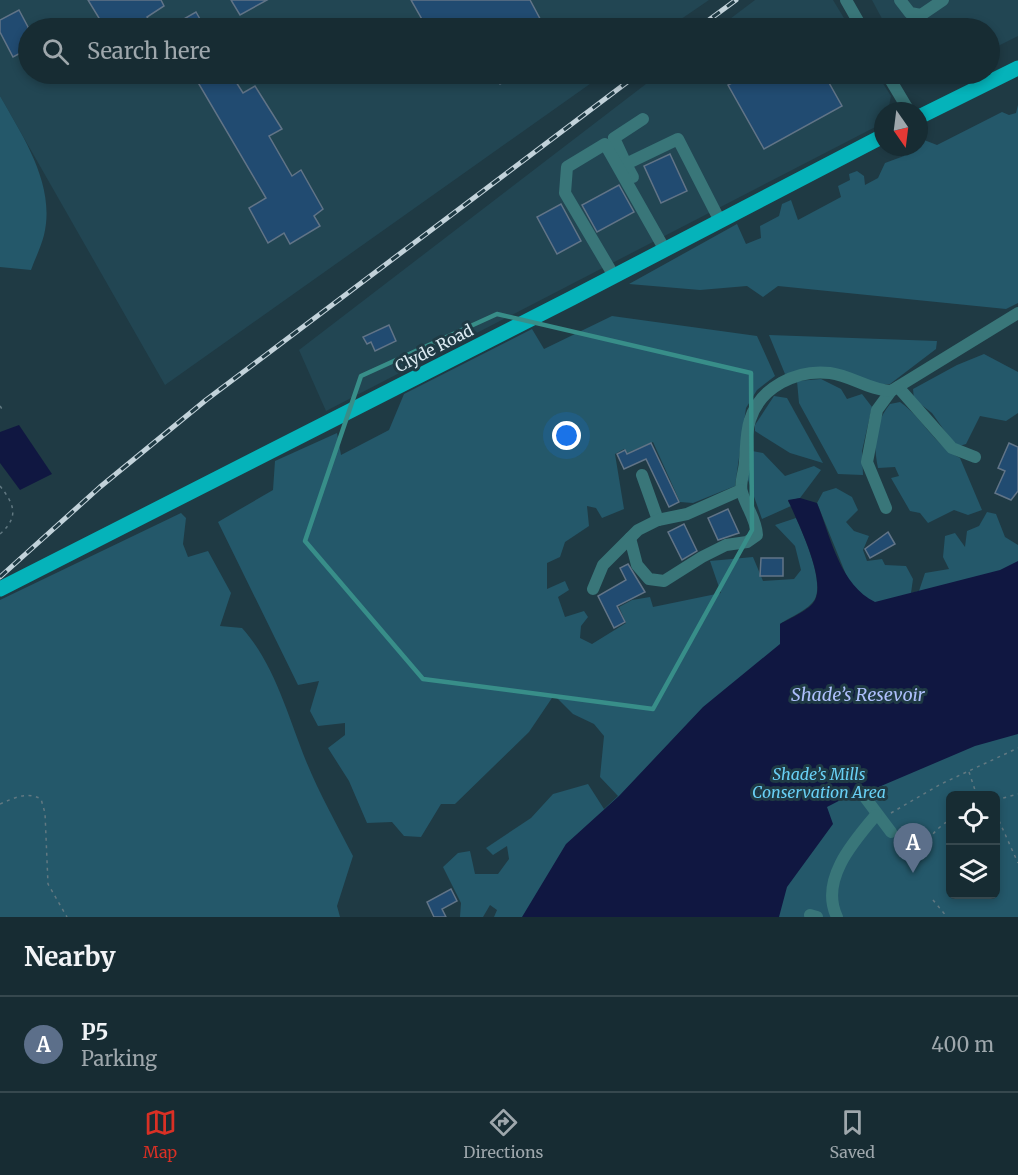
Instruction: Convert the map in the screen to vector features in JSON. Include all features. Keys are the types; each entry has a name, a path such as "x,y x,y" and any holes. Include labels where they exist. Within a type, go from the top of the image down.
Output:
{"main road":[{"path":"1000,77 1018,68"},
{"path":"928,113 986,84"},
{"name":"Clyde Road","path":"0,589 665,250 874,141"}],"street":[{"path":"900,0 910,14 921,15 943,0"},
{"path":"848,1 857,18"},
{"path":"893,84 904,102"},
{"path":"643,119 614,138 650,206 647,215"},
{"path":"626,164 678,139 720,220"},
{"path":"614,276 565,193 567,167 605,144 665,250"},
{"path":"886,508 867,462 877,410 895,389 1018,313"},
{"path":"630,538 637,565 649,579 664,581 726,545 747,542 757,535 757,524 741,490 749,421 756,404 768,390 786,380 808,373 831,373 876,390 895,389 952,448 975,457"},
{"path":"642,475 658,520"},
{"path":"593,589 603,565 638,530 658,520 687,514 741,490"},
{"path":"861,792 891,832"},
{"path":"833,915 835,878 852,843 876,815"}],"path":[{"path":"0,486 11,501 14,514 12,521 0,534"},
{"path":"876,815 887,816 969,771 1018,748"},
{"path":"969,771 976,791"},
{"path":"1000,799 1018,794"},
{"path":"0,804 22,795 34,795 41,800 45,813 48,884 67,917"},
{"path":"914,866 923,846 940,826 946,823"},
{"path":"1000,823 1018,863"},
{"path":"933,900 947,917"}],"highlighted area":[{"path":"497,314 751,373 752,530 653,709 423,679 305,541 361,376"}],"shaded area":[{"path":"0,0 709,0 683,18 18,18 18,84 590,84 165,385 0,96"},
{"path":"755,0 833,0 844,18 731,18"},
{"path":"872,0 1018,0 1018,36 1000,45 1000,18 882,18"},
{"path":"646,84 883,84 891,96 890,102 874,102 874,128 326,411 299,350"}],"green space":[{"path":"0,96 35,162 45,198 44,235 31,270 0,267"},
{"path":"1018,105 1018,303 1006,309 778,286 763,297 747,286 700,290 629,284 737,224 746,244 761,238 760,226 779,216 782,204 791,200 798,220 841,197 838,186 850,180 849,174 857,171 864,176 865,185 878,178 885,163 904,156 928,156 928,142 937,145 1002,112 1009,115 1016,113"},
{"name":"Shade’s Mills Conservation Area","path":"612,316 757,336 775,376 757,390 746,408 735,486 693,503 680,502 653,442 627,453 624,449 615,454 624,509 602,518 596,508 587,506 589,526 565,542 560,557 547,563 547,589 565,581 569,590 558,597 565,617 584,611 588,617 581,626 580,638 592,644 626,623 619,607 632,600 650,597 653,607 721,593 710,561 753,557 763,581 794,579 801,570 795,546 775,525 796,518 813,561 816,574 816,596 809,606 780,624 874,602 860,595 849,582 817,503 823,492 836,488 852,497 858,510 846,522 854,531 869,536 863,550 867,561 882,559 885,565 906,566 913,579 911,593 919,591 925,573 949,569 943,557 945,536 955,533 965,547 967,531 979,526 987,512 996,514 1005,537 1018,545 1018,917 494,917 497,910 490,905 483,917 460,917 461,903 443,867 458,853 470,851 475,874 498,874 509,859 507,846 493,855 486,848 531,818 553,794 588,784 604,809 618,796 600,777 604,736 594,724 573,714 554,695 529,732 455,804 441,804 421,837 404,836 392,822 367,823 349,781 328,748 345,735 345,723 318,726 310,711 319,681 298,685 218,522 273,490 275,461 337,433 341,455 389,430 404,394 532,329 544,349"},
{"path":"769,335 937,341 936,349 890,384 872,384 813,368 785,374"},
{"path":"984,354 1018,372 1018,413 1006,421 980,416 966,444 956,447 932,413 914,399 913,389 957,365"},
{"path":"821,379 841,389 847,399 862,394 872,407 862,451 863,475 838,474 799,403 797,381"},
{"path":"774,396 787,398 823,463 790,453 755,431 755,425"},
{"path":"900,402 943,446 960,458 982,510 968,515 954,510 928,523 920,513 910,511 891,478 899,476 895,467 878,468 876,450 876,434 885,411 890,404"},
{"path":"752,451 763,453 785,476 814,466 821,470 800,498 788,501 791,506 762,519 747,477"},
{"path":"181,513 186,518 183,544 188,557 208,551 231,593 220,626 242,628 263,657 272,674 311,773 353,856 337,906 340,917 0,917 0,600"}],"water":[{"path":"19,425 52,474 20,490 0,463 0,432"},
{"name":"Shade’s Resevoir","path":"800,498 817,503 832,545 845,572 863,594 875,602 1000,570 1018,561 1018,734 975,746 867,792 856,792 827,807 833,824 787,887 779,917 522,917 566,844 619,796 703,707 780,644 780,624 804,610 815,600 817,578 814,564 788,500"}],"building":[{"path":"88,0 161,0 164,6 148,18 99,18"},
{"path":"231,0 267,0 240,15"},
{"path":"411,0 530,0 540,18 421,18"},
{"path":"19,10 23,18 18,18 18,54 13,57 0,32 0,20"},
{"path":"196,12 199,18 186,18"},
{"path":"199,84 237,84 243,93 255,86 282,129 269,136 292,176 301,170 323,209 314,216 320,226 290,244 284,233 268,243 249,208 266,198"},
{"path":"830,84 842,106 764,149 728,85"},
{"path":"670,154 687,191 661,203 644,166"},
{"path":"619,185 634,212 597,232 582,205"},
{"path":"561,204 581,241 557,254 537,217"},
{"path":"389,325 396,341 375,351 371,342 367,344 363,337"},
{"path":"651,443 679,502 669,507 646,459 624,469 617,454 625,450 627,454"},
{"path":"1009,443 1018,447 1018,491 1011,500 995,493 1005,471 998,468"},
{"path":"728,509 739,533 718,540 708,518"},
{"path":"684,524 697,551 682,560 668,532"},
{"path":"888,532 895,544 870,558 865,549"},
{"path":"761,558 783,558 783,576 760,576"},
{"path":"628,564 645,592 617,606 625,622 614,628 598,596 626,580 620,568"},
{"path":"451,889 457,901 442,909 446,917 434,917 427,902"}],"railway":[{"path":"712,18 736,0"},
{"path":"0,577 100,487 206,400 625,84"}],"place":[{"name":"P5","path":"913,873"}]}
